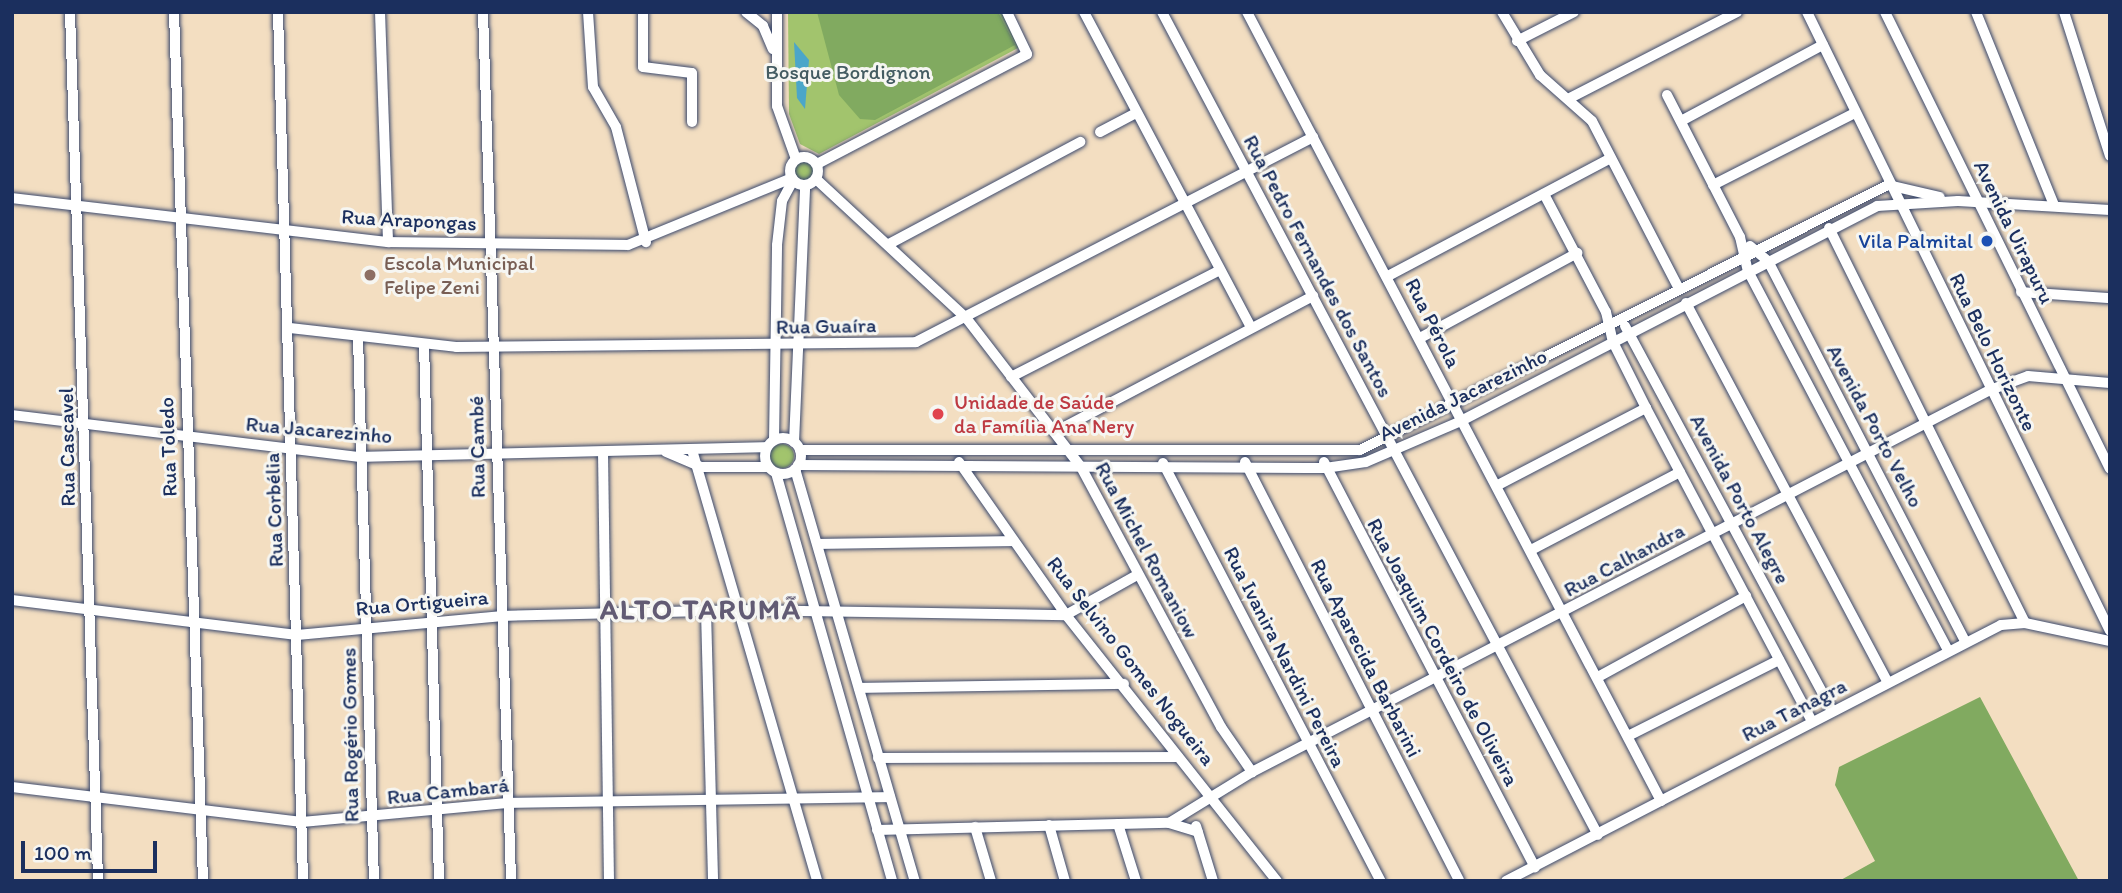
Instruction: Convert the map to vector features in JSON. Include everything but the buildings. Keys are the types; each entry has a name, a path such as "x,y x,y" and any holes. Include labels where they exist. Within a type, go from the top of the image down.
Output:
{"street":[{"name":"Rua Cascavel","path":"70,12 79,206 98,881"},
{"name":"Rua Toledo","path":"174,12 203,881"},
{"name":"Rua Corbélia","path":"278,12 290,328 303,881"},
{"path":"380,12 388,242"},
{"name":"Rua Cambé","path":"483,12 510,881"},
{"path":"588,12 593,87 616,127 646,242"},
{"path":"643,12 643,67 692,73 692,122"},
{"path":"746,12 763,26 776,55"},
{"path":"777,12 777,106 796,159 781,212 772,345 772,470 892,881"},
{"path":"796,159 817,164 1027,54 1007,12"},
{"path":"1084,12 1182,204 1251,327"},
{"name":"Rua Pedro Fernandes dos Santos","path":"1162,12 1390,440 1497,649 1598,835"},
{"name":"Rua Pérola","path":"1247,12 1388,276 1461,421 1498,485 1661,801"},
{"path":"1502,12 1517,41 1540,75 1592,121 1678,288"},
{"path":"1517,41 1560,15 1574,12"},
{"path":"1568,99 1737,12"},
{"name":"Rua Belo Horizonte","path":"1807,12 1888,185 2110,631"},
{"name":"Avenida Uirapuru","path":"1885,12 2110,469"},
{"path":"1976,12 2054,205"},
{"path":"2064,12 2110,156"},
{"path":"1681,121 1823,45"},
{"name":"Avenida Porto Velho","path":"1667,95 1740,237 1750,252 1768,261 1965,641"},
{"path":"1713,185 1855,113"},
{"path":"1100,132 1136,114"},
{"name":"Rua Guaíra","path":"290,328 424,344 494,347 908,343 967,318 1313,136"},
{"path":"889,244 1080,142"},
{"path":"1388,276 1612,158"},
{"path":"805,186 816,179 817,164"},
{"name":"Rua Arapongas","path":"12,198 388,242 646,242 792,179"},
{"path":"792,179 805,186"},
{"name":"Rua Michel Romaniow","path":"816,179 967,318 1081,467 1137,575 1252,772"},
{"path":"1888,185 1958,201"},
{"name":"Avenida Jacarezinho","path":"770,444 1322,453 1390,440 1678,288 1888,185"},
{"path":"805,186 794,346 797,467 915,881"},
{"name":"Avenida Porto Alegre","path":"1544,194 1606,312 1613,322 1630,331 1832,711"},
{"path":"1896,201 2054,205 2110,210"},
{"name":"Avenida Jacarezinho","path":"772,470 959,462 1081,467 1325,468 1396,452 1461,421 1829,228 1896,201"},
{"path":"1829,228 2025,623"},
{"name":"Avenida Porto Velho","path":"1750,252 1748,271 1948,651"},
{"path":"1420,338 1577,253"},
{"path":"1011,377 1218,271"},
{"path":"2021,292 2110,298"},
{"path":"1055,432 1313,296"},
{"path":"1686,303 1888,683"},
{"name":"Avenida Porto Alegre","path":"1613,322 1613,342 1812,721"},
{"name":"Rua Rogério Gomes","path":"358,337 374,881"},
{"path":"424,344 439,881"},
{"name":"Rua Calhandra","path":"1169,823 1193,813 1252,772 1497,649 1990,390 2028,376 2110,383"},
{"path":"1498,485 1646,408"},
{"name":"Rua Jacarezinho","path":"12,415 361,457 666,452 770,444"},
{"path":"692,450 702,467 738,610 817,881"},
{"name":"Rua Ivanira Nardini Pereira","path":"1158,451 1307,743 1381,881"},
{"name":"Rua Jacarezinho","path":"666,452 702,467 772,470"},
{"name":"Rua Aparecida Barbarini","path":"1242,452 1246,468 1459,881"},
{"path":"603,453 609,881"},
{"name":"Rua Joaquim Cordeiro de Oliveira","path":"1322,453 1325,468 1434,680 1535,867"},
{"name":"Rua Selvino Gomes Nogueira","path":"959,462 1066,615 1124,684 1178,757 1214,796 1277,881"},
{"path":"1531,550 1680,472"},
{"path":"820,544 1013,541"},
{"path":"1066,615 1137,575"},
{"path":"1598,677 1746,596"},
{"name":"Rua Ortigueira","path":"12,600 297,635 500,616 604,616 738,610 1066,615"},
{"path":"705,611 713,881"},
{"name":"Rua Tanagra","path":"1506,881 1965,641 2001,625 2025,623 2110,641"},
{"path":"1628,736 1779,660"},
{"path":"859,688 1124,684"},
{"path":"878,758 1178,757"},
{"name":"Rua Cambará","path":"12,787 302,822 437,812 507,803 890,797"},
{"path":"1193,813 1213,881"},
{"path":"877,830 1169,823 1198,832"},
{"path":"1118,824 1136,881"},
{"path":"1049,825 1065,881"},
{"path":"975,827 990,881"}],"green space":[{"name":"Bosque Bordignon","path":"788,12 1003,12 1020,47 819,154 800,144 789,114"},
{"name":"Bosque Bordignon","path":"817,12 998,12 1015,45 875,120 860,119 839,95"},
{"path":"800,161 808,161 814,171 808,181 800,181 794,175 794,167"},
{"path":"782,444 790,448 794,456 790,464 782,468 774,464 770,456 774,448"},
{"path":"1980,697 2079,881 1839,881 1875,861 1835,785 1839,767"}],"water":[{"path":"794,42 809,60 805,109 797,98"}],"place":[{"name":"Vila Palmital","path":"1987,241"},
{"name":"Escola Municipal Felipe Zeni","path":"370,275"},
{"name":"Unidade de Saúde da Família Ana Nery","path":"938,414"}],"district":[{"name":"ALTO TARUMÃ","path":"701,609"}]}
